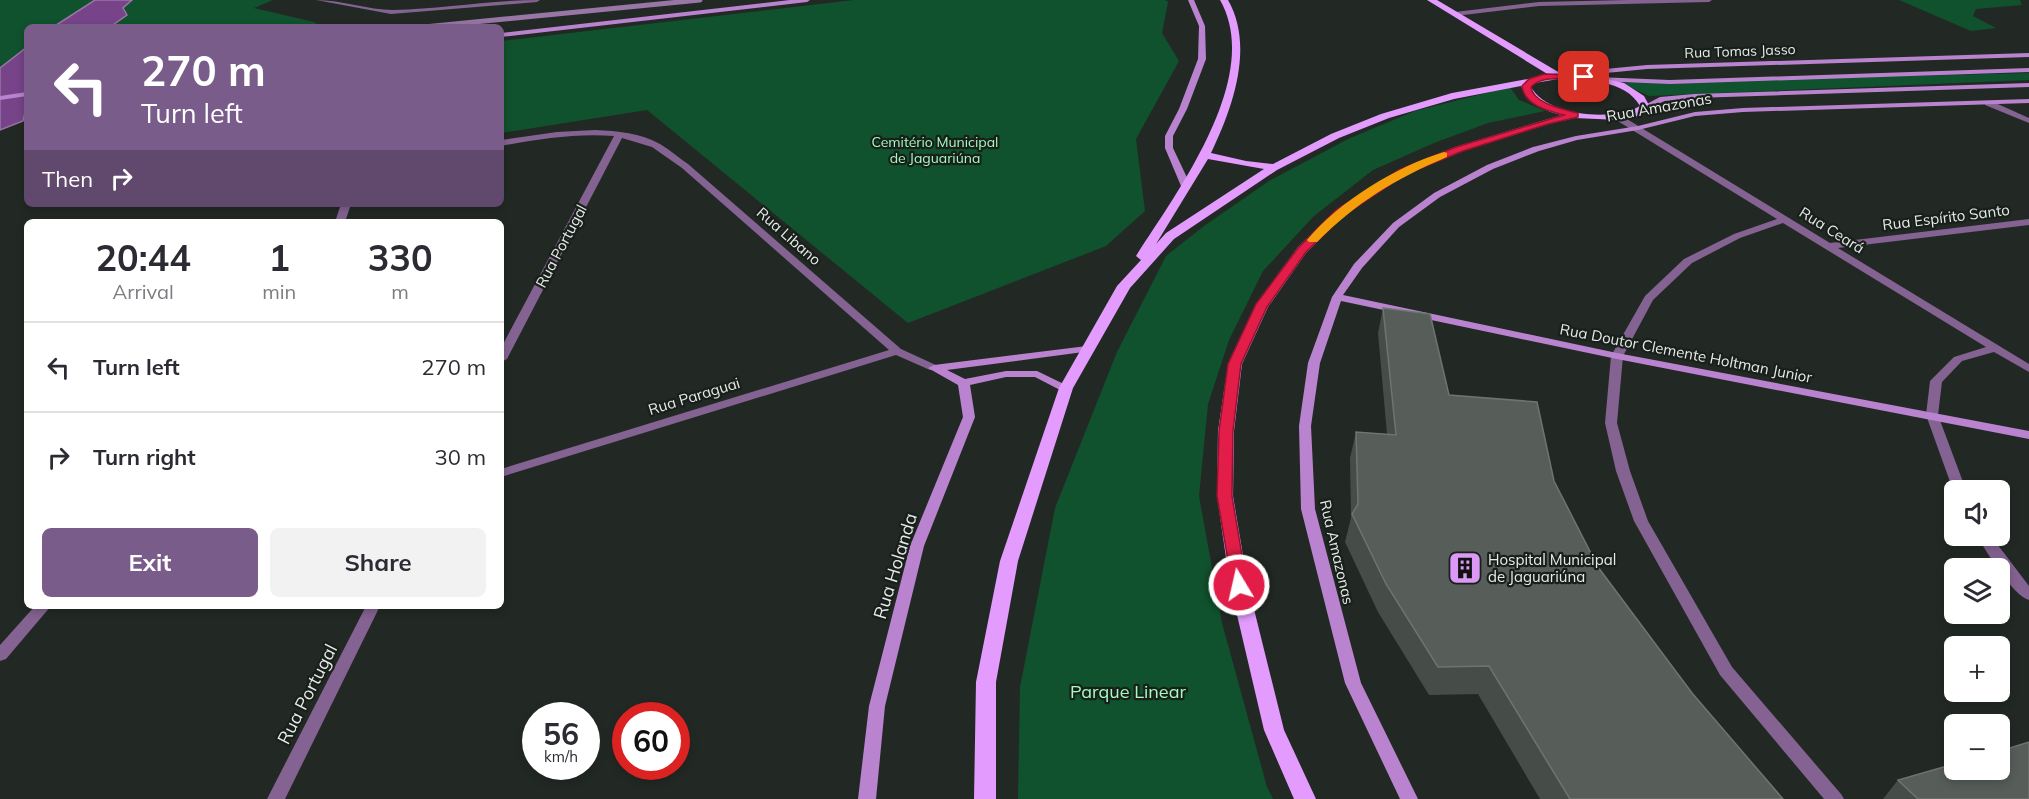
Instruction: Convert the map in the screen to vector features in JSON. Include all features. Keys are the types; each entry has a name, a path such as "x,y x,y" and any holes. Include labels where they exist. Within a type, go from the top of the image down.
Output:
{"main road":[{"path":"985,799 986,682 1009,561 1066,388 1124,285 1206,155 1224,117 1236,63 1233,19 1224,0"},
{"path":"1431,0 1558,76"},
{"path":"1124,285 1170,236 1275,167 1335,136 1385,116 1452,96 1558,76 1597,79 1631,90 1643,99 1645,107 1639,113 1619,118 1575,115 1555,110 1535,100 1527,93 1526,86 1532,81"},
{"path":"1305,799 1274,730 1239,585 1224,496 1226,431 1235,364 1261,307 1302,250 1340,213 1402,172 1459,149 1575,115"},
{"path":"1206,155 1246,164 1275,167"}],"street":[{"path":"319,0 391,12 537,0"},
{"path":"418,11 426,0"},
{"path":"504,35 807,0"},
{"path":"1186,186 1168,148 1169,136 1183,109 1202,59 1202,26 1191,0"},
{"path":"1455,14 1539,4 1709,0"},
{"name":"Rua Tomas Jasso","path":"1584,77 1605,71 1636,67 2029,55"},
{"path":"1597,79 1670,82 2029,70"},
{"path":"1645,107 1663,99 1694,96 2029,85"},
{"path":"0,90 24,87"},
{"path":"0,98 24,94"},
{"name":"Rua Amazonas","path":"1409,799 1353,683 1308,509 1305,426 1314,363 1337,297 1358,266 1396,225 1437,195 1490,166 1536,149 1576,138 1638,128 1695,114 1743,110 2029,102"},
{"path":"1988,103 2029,121"},
{"name":"Rua Ceará","path":"1619,118 2029,369"},
{"name":"Rua Libano","path":"504,142 582,132 620,133 653,144 685,166 897,351 934,368"},
{"name":"Rua Portugal","path":"504,353 620,133"},
{"path":"1785,219 1737,236 1688,261 1649,298 1617,356 1611,423 1623,471 1641,521 1726,671 1835,799"},
{"name":"Rua Espírito Santo","path":"1830,246 2029,222"},
{"name":"Rua Doutor Clemente Holtman Junior","path":"1337,297 1617,356 2029,435"},
{"path":"1956,480 1932,415 1936,381 1958,359 1996,348"},
{"path":"934,368 1087,349"},
{"name":"Rua Paraguai","path":"504,472 897,351"},
{"path":"934,368 964,383 1006,375 1037,374 1066,388"},
{"name":"Rua Holanda","path":"867,799 877,706 917,546 969,417 964,383"},
{"path":"1991,546 2029,595"},
{"path":"0,655 42,609"},
{"name":"Rua Portugal","path":"276,799 371,609"}],"green space":[{"path":"0,0 95,0 58,24 24,24 24,49 0,68"},
{"path":"132,0 273,0 254,8 317,24 114,24 127,15 123,8"},
{"name":"Cemitério Municipal de Jaguariúna","path":"854,0 1165,0 1168,2 1162,33 1179,61 1136,139 1145,211 1106,246 908,323 647,110 504,133 504,41"},
{"path":"1899,0 2020,0 2022,5 1976,9 1973,16 1996,28 1971,31"},
{"path":"2029,73 2029,80 1649,96 1621,83"},
{"name":"Parque Linear","path":"1510,87 1519,100 1545,111 1488,123 1434,143 1373,170 1314,216 1263,271 1229,340 1208,404 1199,496 1222,623 1267,787 1273,799 1018,799 1020,687 1055,508 1117,352 1166,256 1204,226 1269,181 1348,139 1415,111"}],"shaded area":[{"path":"95,0 132,0 123,8 127,15 114,24 58,24"},
{"path":"24,49 23,121 0,130 0,68"}],"building":[{"name":"Hospital Municipal de Jaguariúna","path":"1383,308 1430,314 1449,395 1537,402 1554,481 1598,567 1692,693 1783,799 1570,799 1489,666 1438,667 1386,584 1352,514 1358,504 1356,432 1396,435"},
{"path":"2029,742 2029,799 1918,799 1898,780 1944,767 1944,780 2010,780 2010,748"}],"waterway":[{"path":"455,24 700,0"}],"slow traffic":[{"path":"1313,240 1340,213 1402,172 1444,155"}],"place":[{"name":"Hospital Municipal de Jaguariúna","path":"1465,568"}],"route":[{"path":"1239,585 1224,496 1226,431 1235,364 1261,307 1302,250 1340,213 1402,172 1459,149 1575,115 1555,110 1535,100 1527,93 1526,86 1544,77 1584,77"}]}
